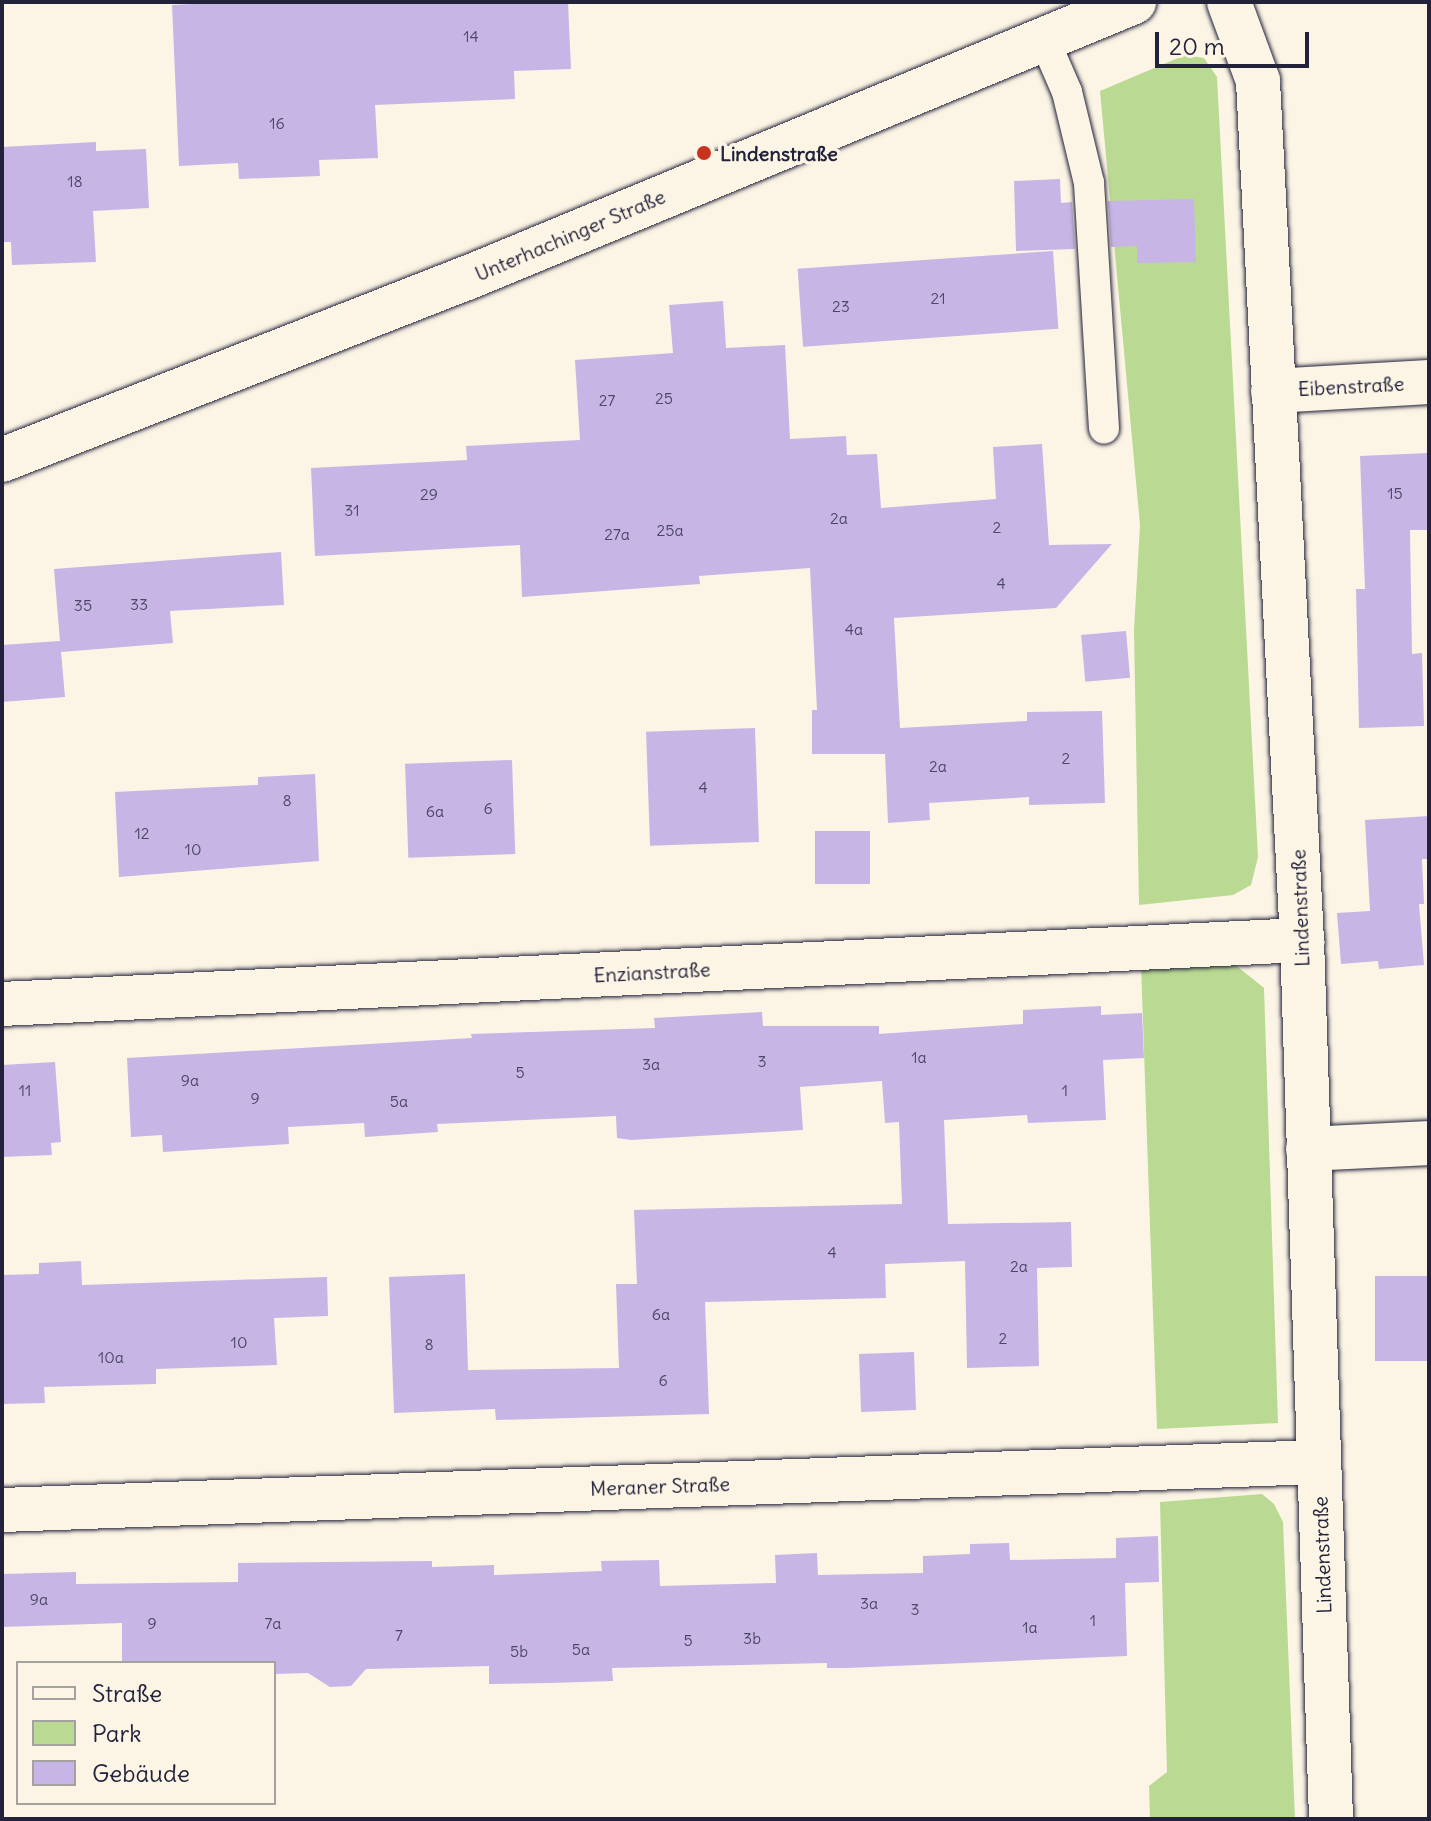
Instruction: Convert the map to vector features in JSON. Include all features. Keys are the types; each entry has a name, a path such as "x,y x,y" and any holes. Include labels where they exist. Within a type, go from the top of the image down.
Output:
{"street":[{"name":"Unterhachinger Straße","path":"2,460 467,278 1134,2"},
{"name":"Lindenstraße","path":"1229,2 1258,81 1302,940 1331,1819"},
{"name":"Eibenstraße","path":"1273,391 1429,382"},
{"name":"Enzianstraße","path":"2,1004 1302,940"},
{"path":"1308,1149 1429,1143"},
{"name":"Meraner Straße","path":"2,1510 1318,1462"}],"lane":[{"path":"1044,39 1067,92 1089,183 1104,429"}],"green space":[{"path":"1185,55 1204,58 1217,77 1258,857 1251,885 1233,895 1139,905 1134,630 1140,525 1100,91"},
{"path":"1228,959 1264,988 1278,1423 1157,1429 1141,964"},
{"path":"1262,1494 1274,1504 1283,1522 1295,1819 1150,1819 1149,1786 1167,1772 1160,1502"}],"building":[{"path":"231,2 568,2 571,69 514,71 515,99 375,105 378,158 319,160 320,176 239,179 238,163 179,166 172,5"},
{"path":"96,142 96,151 146,149 149,208 93,211 96,262 12,265 11,242 2,242 2,147"},
{"path":"1060,179 1061,203 1072,202 1075,249 1016,251 1014,181"},
{"path":"1194,199 1196,262 1137,263 1137,246 1111,247 1108,201"},
{"path":"1053,251 1058,329 803,347 798,269"},
{"path":"723,301 726,348 785,345 790,439 846,436 847,455 877,454 881,508 996,499 993,447 1042,444 1049,545 1112,544 1056,608 894,618 900,728 1027,721 1027,712 1102,711 1105,803 1029,805 1029,797 929,803 930,820 888,823 885,754 812,754 812,710 817,710 810,568 699,576 700,584 522,597 520,545 315,556 311,468 467,460 466,446 580,440 575,360 673,353 669,305"},
{"path":"1429,453 1429,530 1410,530 1412,654 1422,653 1424,726 1359,728 1356,589 1365,589 1360,456"},
{"path":"281,552 284,605 170,611 173,643 61,652 65,697 2,702 2,645 60,641 54,569"},
{"path":"1126,631 1130,678 1085,682 1081,635"},
{"path":"755,728 759,842 650,846 646,732"},
{"path":"512,760 515,854 408,858 405,764"},
{"path":"315,774 319,861 119,877 115,792 258,785 258,777"},
{"path":"1429,816 1429,859 1422,859 1424,904 1419,904 1424,965 1379,969 1378,961 1341,964 1337,913 1370,911 1365,820"},
{"path":"815,831 870,831 870,884 815,884"},
{"path":"1101,1006 1101,1015 1142,1013 1144,1058 1103,1060 1106,1120 1028,1123 1027,1115 944,1120 948,1224 1071,1222 1072,1267 1037,1268 1039,1366 967,1368 965,1261 885,1264 886,1298 705,1302 709,1414 496,1420 495,1409 394,1413 389,1277 465,1274 468,1370 619,1368 616,1284 637,1284 634,1210 902,1204 899,1122 885,1123 882,1081 800,1087 803,1130 631,1140 617,1138 616,1116 437,1124 438,1132 365,1137 364,1123 288,1127 289,1144 163,1152 162,1135 131,1137 127,1058 472,1038 471,1034 655,1028 654,1018 762,1012 763,1026 879,1026 879,1034 1023,1024 1023,1010"},
{"path":"55,1062 61,1142 51,1143 52,1155 2,1157 2,1065"},
{"path":"81,1261 82,1285 327,1277 328,1316 274,1318 277,1365 156,1369 156,1384 44,1387 45,1403 2,1404 2,1275 39,1274 39,1263"},
{"path":"1375,1276 1429,1276 1429,1361 1375,1361"},
{"path":"914,1352 916,1410 861,1412 859,1354"},
{"path":"1158,1536 1159,1582 1125,1583 1127,1656 847,1668 827,1668 827,1663 612,1668 613,1681 550,1683 489,1684 489,1666 366,1669 351,1686 330,1687 308,1673 276,1674 276,1661 122,1661 122,1623 2,1627 2,1574 76,1572 76,1584 238,1582 238,1563 432,1561 432,1567 494,1565 494,1575 602,1571 601,1561 659,1560 660,1586 776,1583 775,1555 817,1553 818,1575 923,1573 923,1556 970,1554 970,1544 1009,1543 1010,1560 1116,1558 1116,1538"}],"place":[{"name":"Lindenstraße","path":"704,153"}]}
